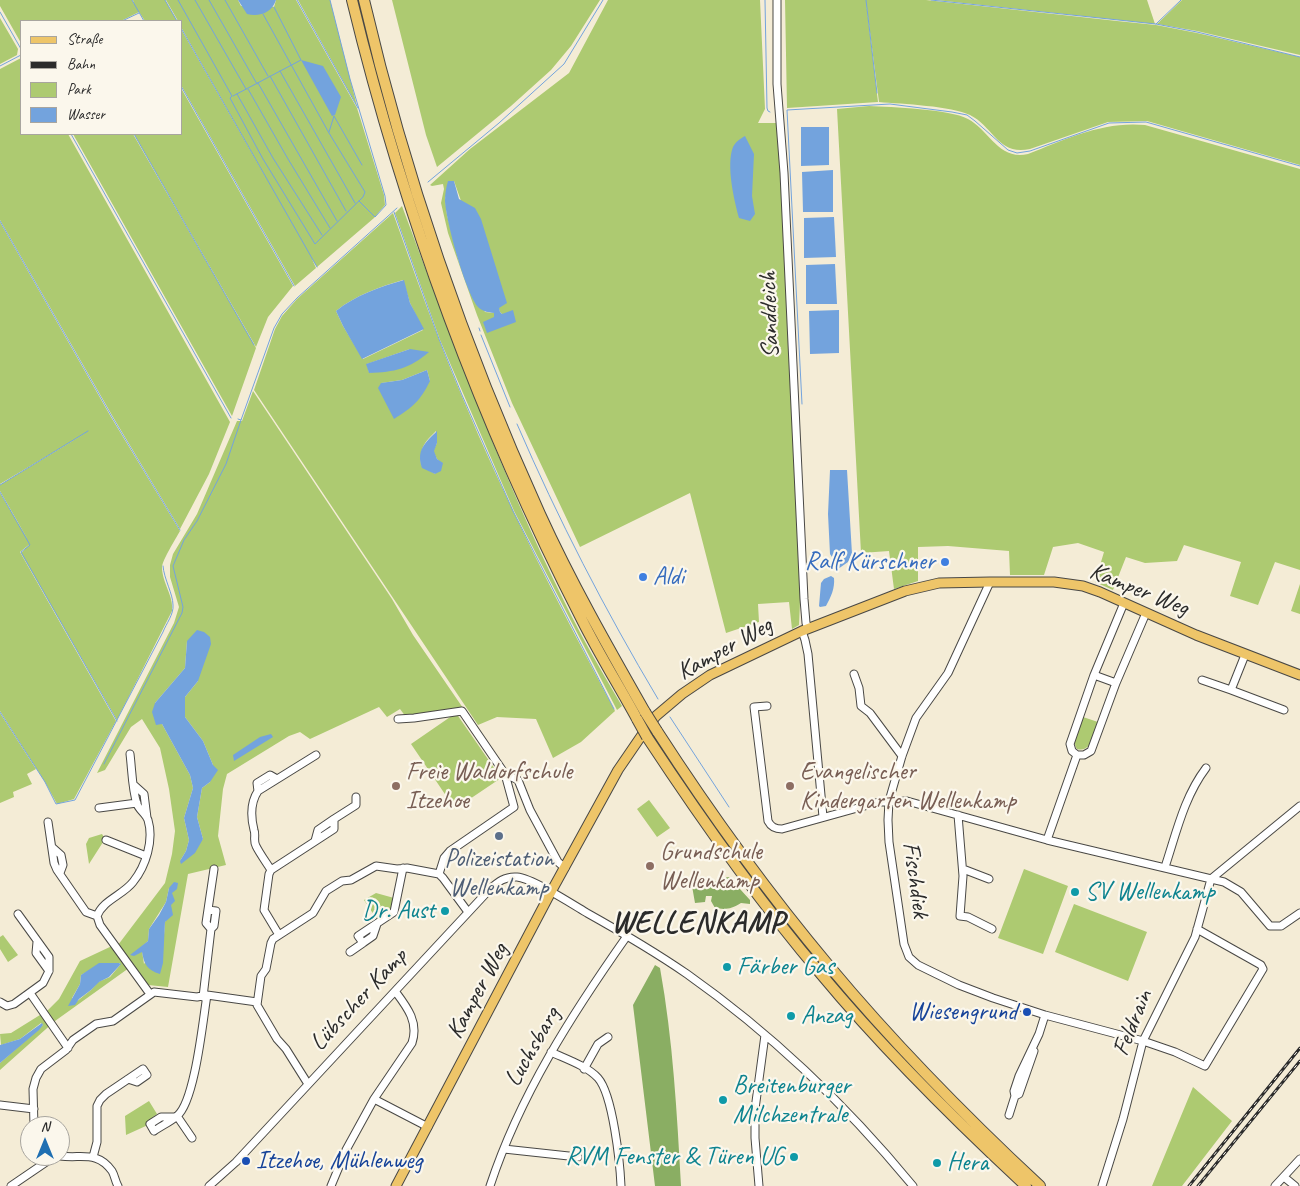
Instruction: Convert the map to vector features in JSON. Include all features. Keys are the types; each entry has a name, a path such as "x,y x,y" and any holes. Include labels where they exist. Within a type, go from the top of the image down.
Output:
{"highway":[{"path":"352,0 376,98 392,150 428,258 491,423 532,518 582,621 647,737 738,870 822,976 885,1047 1026,1186"},
{"path":"364,0 387,94 403,147 451,291 484,381 541,515 592,619 645,712 703,801 768,889 830,967 927,1076 1040,1186"}],"main road":[{"name":"Kamper Weg","path":"396,1186 551,892 618,770 656,716 682,694 710,675 805,630 922,586 939,583 990,582 1068,583 1091,588 1244,655 1300,674"}],"street":[{"name":"Sanddeich","path":"777,0 777,84 784,182 806,623 805,640 808,654 823,817"},
{"name":"Fischdiek","path":"990,582 948,673 916,718 902,756 889,801 889,842 904,944 909,957 922,968 993,998 1044,1015 1143,1041 1175,1052 1206,1066 1263,969 1261,965 1197,929"},
{"path":"1124,603 1094,674 1070,744 1072,751 1078,756 1091,751 1116,683 1146,613"},
{"path":"1231,690 1244,655"},
{"path":"854,674 861,706 870,713 902,756"},
{"path":"1094,674 1116,683"},
{"path":"1202,680 1284,710"},
{"path":"767,706 754,707 768,821 772,826 782,829 878,802 907,801 1047,840 1230,885 1241,892 1270,926 1281,926 1300,913"},
{"path":"398,719 462,711 505,774 514,807 450,851 444,858 439,874"},
{"path":"130,754 137,803 147,818"},
{"path":"271,870 255,844 252,825 253,803 258,791 316,755"},
{"path":"1047,840 1078,756"},
{"path":"1165,868 1189,798 1196,782 1206,768"},
{"path":"505,774 518,780 530,810 558,862 565,868"},
{"path":"97,916 106,904 134,882 146,856 149,839 144,794 134,785"},
{"path":"279,935 264,910 271,870 334,829 334,819 356,805 356,797"},
{"path":"99,808 137,803"},
{"path":"1211,880 1300,806"},
{"path":"958,816 963,869 960,916 992,929"},
{"path":"48,822 54,863 86,912 97,916"},
{"path":"106,840 146,856"},
{"path":"308,1084 286,1049 277,1040 258,1008 257,1002 261,976 266,969 271,943 279,935 313,914 323,893 342,881 351,880 376,866 407,868 439,874 468,912"},
{"path":"350,952 363,943 358,936 394,912 403,868"},
{"path":"192,1138 176,1117 192,1086 205,996 211,929 206,923 214,869"},
{"path":"963,869 989,879"},
{"name":"Lübscher Kamp","path":"209,1186 236,1162 495,884 508,878 523,878 627,936 686,973 765,1035 796,1061 853,1117 913,1186"},
{"name":"Feldrain","path":"1102,1186 1123,1119 1143,1041 1197,929 1211,880"},
{"path":"0,1002 4,1005 12,1006 43,983 49,971 49,957 18,914"},
{"path":"97,916 100,925 150,994"},
{"name":"Luchsbarg","path":"490,1186 524,1103 551,1052 592,986 627,936"},
{"path":"331,1186 346,1150 374,1099 408,1052 413,1039 413,1018 395,991"},
{"path":"34,1116 33,1093 37,1076 44,1067 68,1048 73,1040 96,1024 113,1021 150,994 161,992 197,998 205,996 257,1002"},
{"path":"30,993 68,1048"},
{"path":"1009,1115 1019,1076 1039,1034 1044,1015"},
{"path":"759,1186 755,1138 755,1109 765,1035"},
{"path":"584,1068 598,1044 608,1037"},
{"path":"551,1052 584,1068 599,1080 607,1097 619,1159 621,1186"},
{"path":"93,1157 97,1142 97,1106 106,1094 128,1079"},
{"path":"374,1099 428,1127"},
{"path":"0,1105 34,1110"},
{"path":"504,1149 578,1157"},
{"path":"70,1156 93,1157 107,1165 114,1173 118,1186"},
{"path":"1275,1186 1300,1159"},
{"path":"11,1186 40,1166"},
{"path":"1284,1176 1295,1186"}],"green space":[{"path":"0,0 132,0 134,4 133,0 165,0 176,20 144,20 139,12 123,20 20,20 20,41 0,6"},
{"path":"166,0 238,0 241,6 274,7 276,0 296,0 357,108 384,195 385,205 374,218 317,267 312,259 316,268 295,286 182,87 182,31 269,183 182,29 182,20 177,20"},
{"path":"298,0 330,0 357,106"},
{"path":"392,0 600,0 571,46 551,70 437,167 426,135"},
{"path":"608,0 760,0 765,109 758,123 777,123 784,216 801,580 799,625 792,629 789,602 758,604 759,622 726,633 690,493 580,547 512,403 477,315 448,233 441,203 444,189 443,184 430,185 470,149 569,73","holes":["454,181 502,314 494,317 494,313 485,312 459,262 447,215 445,198"]},
{"path":"785,0 926,0 1156,25 1300,57 1300,165 1147,121 1108,122 1030,149 1019,150 1003,144 978,120 962,112 951,109 879,102 866,1 878,102 787,108"},
{"path":"936,0 1147,0 1155,24"},
{"path":"1182,0 1300,0 1300,55 1197,31 1157,24"},
{"path":"0,18 18,49 17,55 0,64"},
{"path":"20,59 20,135 69,135 230,422 209,474 180,529 113,417 0,220 0,69"},
{"path":"182,90 293,286 268,317 256,347 135,135 182,135"},
{"path":"869,106 920,109 959,116 975,124 1002,149 1018,155 1028,154 1085,132 1129,124 1145,125 1300,169 1300,570 1275,562 1258,605 1230,596 1241,562 1184,545 1177,561 1145,563 1126,557 1113,590 1095,582 1104,552 1078,543 1053,547 1044,575 1010,575 1009,551 948,546 918,547 918,581 894,589 889,551 861,553 837,109"},
{"path":"74,135 134,135 256,348 232,416"},
{"path":"402,206 498,456 565,603 622,706 617,710 514,511 440,340 395,213"},
{"path":"393,213 443,349 478,435 534,554 615,711 581,742 553,758 536,719 497,717 478,725 254,390 275,329 282,316 297,299","holes":["403,280 410,303 423,330 363,359 336,311 360,296","410,349 370,373 367,364","427,370 430,381 381,383 402,380","436,431 437,443 433,451 441,463 435,474 421,465 422,449"]},
{"path":"0,222 111,417 180,531 162,567 172,611 117,720 21,553 30,544 20,552 116,721 74,799 57,804 0,711 0,493 28,540 0,491 0,485 89,431 0,484"},
{"path":"253,391 463,708 406,717 400,709 387,717 379,707 310,739 300,732 289,736 227,774 223,789 218,836 226,865 188,874 168,987 148,985 118,945 165,883 175,831 169,789 160,748 142,719 131,727 105,770 97,773 174,623 179,607 170,577 170,565 173,554 197,514 237,421 242,421","holes":["187,641 198,681 185,697 185,717 203,741 213,765 210,782 202,788 197,817 203,839 180,861 186,851 189,840 184,818 193,788 190,775 162,724 155,703 185,668","169,888 171,905 165,922 164,935 144,964 142,951 138,950 148,941 149,929 166,902"]},
{"path":"1300,584 1300,614 1291,611"},
{"path":"0,713 36,769 27,774 32,784 13,792 14,797 0,803"},
{"path":"456,713 501,778 455,809 411,744"},
{"path":"1083,717 1098,722 1089,745 1086,748 1077,749 1075,737"},
{"path":"649,800 670,828 657,837 637,809"},
{"path":"102,834 105,839 89,864 86,844 89,838"},
{"path":"1024,869 1068,886 1043,954 998,938"},
{"path":"729,877 750,900 750,904 741,903 725,909 715,908 711,901 712,896 706,896 705,902 695,903 692,886 695,883 718,881 721,878"},
{"path":"376,893 394,898 392,911 378,921 364,900"},
{"path":"1074,904 1147,932 1128,981 1055,952"},
{"path":"3,935 18,955 8,962 0,949 0,937"},
{"path":"112,946 129,968 55,1021 0,1070 0,1063 43,1025 41,1023 20,1039 1,1045 0,1034 11,1033 48,1010 59,999 80,961","holes":["120,963 110,977 98,982 76,1002 72,998 80,984 81,975 102,964"]},
{"path":"655,965 660,968 668,1022 681,1186 655,1186 633,1005"},
{"path":"1193,1087 1232,1121 1182,1186 1152,1186"},
{"path":"149,1101 157,1114 148,1125 126,1135 125,1116"}],"water":[{"path":"238,0 276,0 268,11 256,15 247,14"},
{"path":"301,60 323,66 341,97 335,115 332,116"},
{"path":"801,127 829,127 829,165 801,166"},
{"path":"745,136 754,154 752,196 755,214 750,221 739,218 733,192 730,163 733,147"},
{"path":"833,170 833,212 803,212 802,172"},
{"path":"448,181 454,181 459,199 475,208 481,219 507,303 499,308 500,312 502,314 513,310 516,322 487,333 483,322 494,317 494,313 479,308 468,289 446,211 445,196"},
{"path":"834,217 836,257 804,258 804,218"},
{"path":"835,264 837,304 806,304 806,265"},
{"path":"404,280 410,303 424,329 362,359 336,311 368,292"},
{"path":"839,310 839,353 810,354 809,311"},
{"path":"410,349 429,352 408,366 387,372 369,373 366,364"},
{"path":"427,370 430,381 423,394 411,407 394,419 378,388 381,383 402,380"},
{"path":"437,431 437,443 434,451 437,459 443,463 441,471 435,474 422,468 420,456 425,443"},
{"path":"830,470 847,470 852,554 848,562 838,569 835,567 836,563 830,554 828,514"},
{"path":"831,576 834,578 832,592 826,606 820,607 821,583 824,579"},
{"path":"197,630 204,632 210,637 211,644 198,681 185,697 185,717 203,741 213,765 218,770 210,782 202,788 197,817 203,839 195,853 181,864 180,861 186,851 189,840 184,818 193,788 190,775 162,724 156,725 152,712 155,703 185,668 187,641"},
{"path":"271,734 273,737 234,761 233,755 260,737"},
{"path":"174,882 178,883 177,889 172,893 175,901 171,905 173,915 165,922 163,963 160,974 152,971 147,966 142,952 134,956 130,955 148,941 149,929 166,902 169,888"},
{"path":"99,963 121,964 109,977 99,982 79,999 75,1005 68,1006 80,984 81,975"},
{"path":"42,1023 43,1025 39,1030 0,1063 0,1045 20,1039"}],"waterway":[{"path":"132,0 143,20"},
{"path":"165,0 176,20"},
{"path":"178,0 232,96 230,98 263,159 315,244 363,197 365,192 329,133 263,14"},
{"path":"195,0 246,89"},
{"path":"209,0 257,84"},
{"path":"225,0 268,76"},
{"path":"297,0 358,108"},
{"path":"330,0 350,79 385,196 386,205 375,217 359,201"},
{"path":"428,182 499,123 564,64 603,0"},
{"path":"765,0 767,108 770,112"},
{"path":"866,0 877,93"},
{"path":"931,0 1156,24 1300,57"},
{"path":"1156,24 1181,0"},
{"path":"233,96 301,60 274,7"},
{"path":"0,12 20,47"},
{"path":"124,20 139,13"},
{"path":"182,30 317,267"},
{"path":"0,66 20,56"},
{"path":"280,71 355,203"},
{"path":"270,76 346,211"},
{"path":"258,83 337,221"},
{"path":"182,88 294,286"},
{"path":"248,89 330,228"},
{"path":"237,94 273,158 322,235"},
{"path":"802,404 787,110 890,104 952,112 967,115 1008,150 1017,153 1030,151 1109,123 1146,122 1300,166"},
{"path":"329,132 334,116 362,165"},
{"path":"72,135 231,418"},
{"path":"135,135 254,345"},
{"path":"238,419 241,420 274,328 282,314 297,298 397,208"},
{"path":"394,212 439,339 513,511 614,709"},
{"path":"0,221 112,417 180,530"},
{"path":"481,335 510,407"},
{"path":"104,764 182,613 183,607 173,566 184,540 197,521 226,464 241,420"},
{"path":"517,424 583,564 619,632 658,699"},
{"path":"0,485 88,431"},
{"path":"0,492 30,545 21,552 117,721"},
{"path":"0,712 45,782 56,804 75,800 171,615 173,601 163,566"},
{"path":"670,717 729,807"}],"railway":[{"path":"1189,1186 1300,1048"},
{"path":"1198,1186 1300,1061"}],"place":[{"name":"Ralf Kürschner","path":"945,562"},
{"name":"Aldi","path":"643,577"},
{"name":"Freie Waldorfschule Itzehoe","path":"396,786"},
{"name":"Evangelischer Kindergarten Wellenkamp","path":"790,786"},
{"name":"Polizeistation Wellenkamp","path":"499,836"},
{"name":"Grundschule Wellenkamp","path":"650,866"},
{"name":"SV Wellenkamp","path":"1075,892"},
{"name":"Dr. Aust","path":"445,911"},
{"name":"Färber Gas","path":"727,967"},
{"name":"Wiesengrund","path":"1027,1012"},
{"name":"Anzag","path":"791,1016"},
{"name":"Breitenburger Milchzentrale","path":"723,1100"},
{"name":"RVM Fenster & Türen UG","path":"794,1157"},
{"name":"Itzehoe, Mühlenweg","path":"246,1161"},
{"name":"Hera","path":"937,1163"}],"district":[{"name":"WELLENKAMP","path":"698,924"}]}
